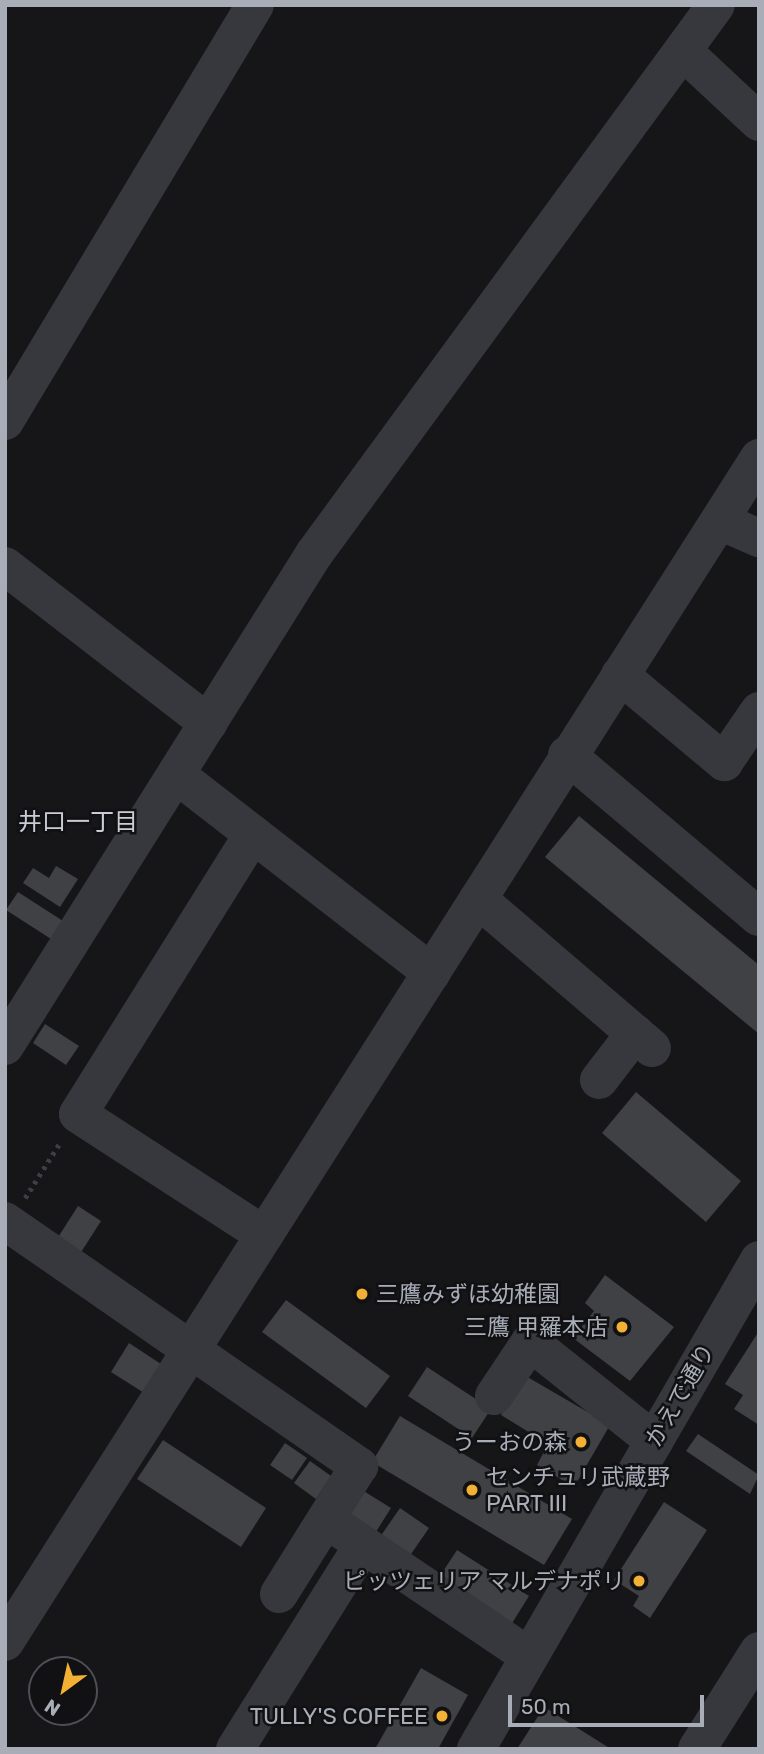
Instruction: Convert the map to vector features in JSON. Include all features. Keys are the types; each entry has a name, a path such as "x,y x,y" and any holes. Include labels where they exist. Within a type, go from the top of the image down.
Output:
{"street":[{"path":"5,421 254,5"},
{"path":"5,1046 178,776 208,723 314,554 685,53 716,5"},
{"path":"685,53 759,122"},
{"path":"5,1642 432,973 567,755 759,458"},
{"path":"720,522 759,538"},
{"path":"5,566 208,723"},
{"path":"620,675 724,762 753,733"},
{"path":"567,755 759,917"},
{"path":"178,776 432,973"},
{"path":"253,834 78,1114 264,1235"},
{"path":"478,899 644,1041 598,1080"},
{"path":"7,1213 192,1349 359,1466 279,1594"},
{"name":"かえで通り","path":"476,1749 759,1260"},
{"path":"494,1396 530,1342 654,1441"},
{"path":"327,1520 529,1657"},
{"path":"234,1749 363,1545"},
{"path":"696,1749 759,1651"}],"path":[{"path":"7,1213 25,1198 78,1114"}],"building":[{"path":"579,816 759,965 759,1034 545,857"},
{"path":"56,866 78,879 60,907 23,883 33,868 49,878"},
{"path":"18,892 63,921 51,939 6,910"},
{"path":"45,1024 79,1046 66,1065 33,1043"},
{"path":"636,1092 741,1181 706,1222 602,1133"},
{"path":"78,1206 101,1221 78,1257 55,1242"},
{"path":"605,1275 674,1327 630,1381 573,1338 594,1311 585,1303"},
{"path":"286,1300 390,1376 366,1408 262,1332"},
{"path":"759,1331 759,1425 734,1409 743,1395 725,1384"},
{"path":"129,1343 167,1368 149,1396 111,1372"},
{"path":"427,1367 491,1409 472,1438 408,1396"},
{"path":"524,1375 610,1425 574,1487 537,1465 548,1444 501,1415"},
{"name":"センチュリ武蔵野 PART III","path":"400,1416 572,1519 544,1565 372,1462"},
{"path":"698,1434 759,1475 750,1494 686,1451"},
{"path":"163,1440 266,1508 241,1547 137,1479"},
{"path":"285,1443 307,1458 292,1480 270,1465"},
{"path":"310,1461 331,1476 316,1499 294,1483"},
{"path":"362,1490 391,1508 374,1535 345,1517"},
{"path":"664,1502 707,1530 650,1618 633,1606 639,1596 614,1580"},
{"path":"400,1508 429,1528 409,1557 380,1537"},
{"path":"457,1550 529,1596 509,1628 436,1582"},
{"path":"421,1668 468,1695 438,1749 375,1749"},
{"path":"544,1707 611,1749 517,1749"}],"place":[{"name":"三鷹みずほ幼稚園","path":"362,1294"},
{"name":"三鷹 甲羅本店","path":"622,1327"},
{"name":"うーおの森","path":"581,1442"},
{"name":"センチュリ武蔵野 PART III","path":"472,1490"},
{"name":"ピッツェリア マルデナポリ","path":"639,1581"},
{"name":"TULLY'S COFFEE","path":"442,1716"}],"district":[{"name":"井口一丁目","path":"78,823"}]}
